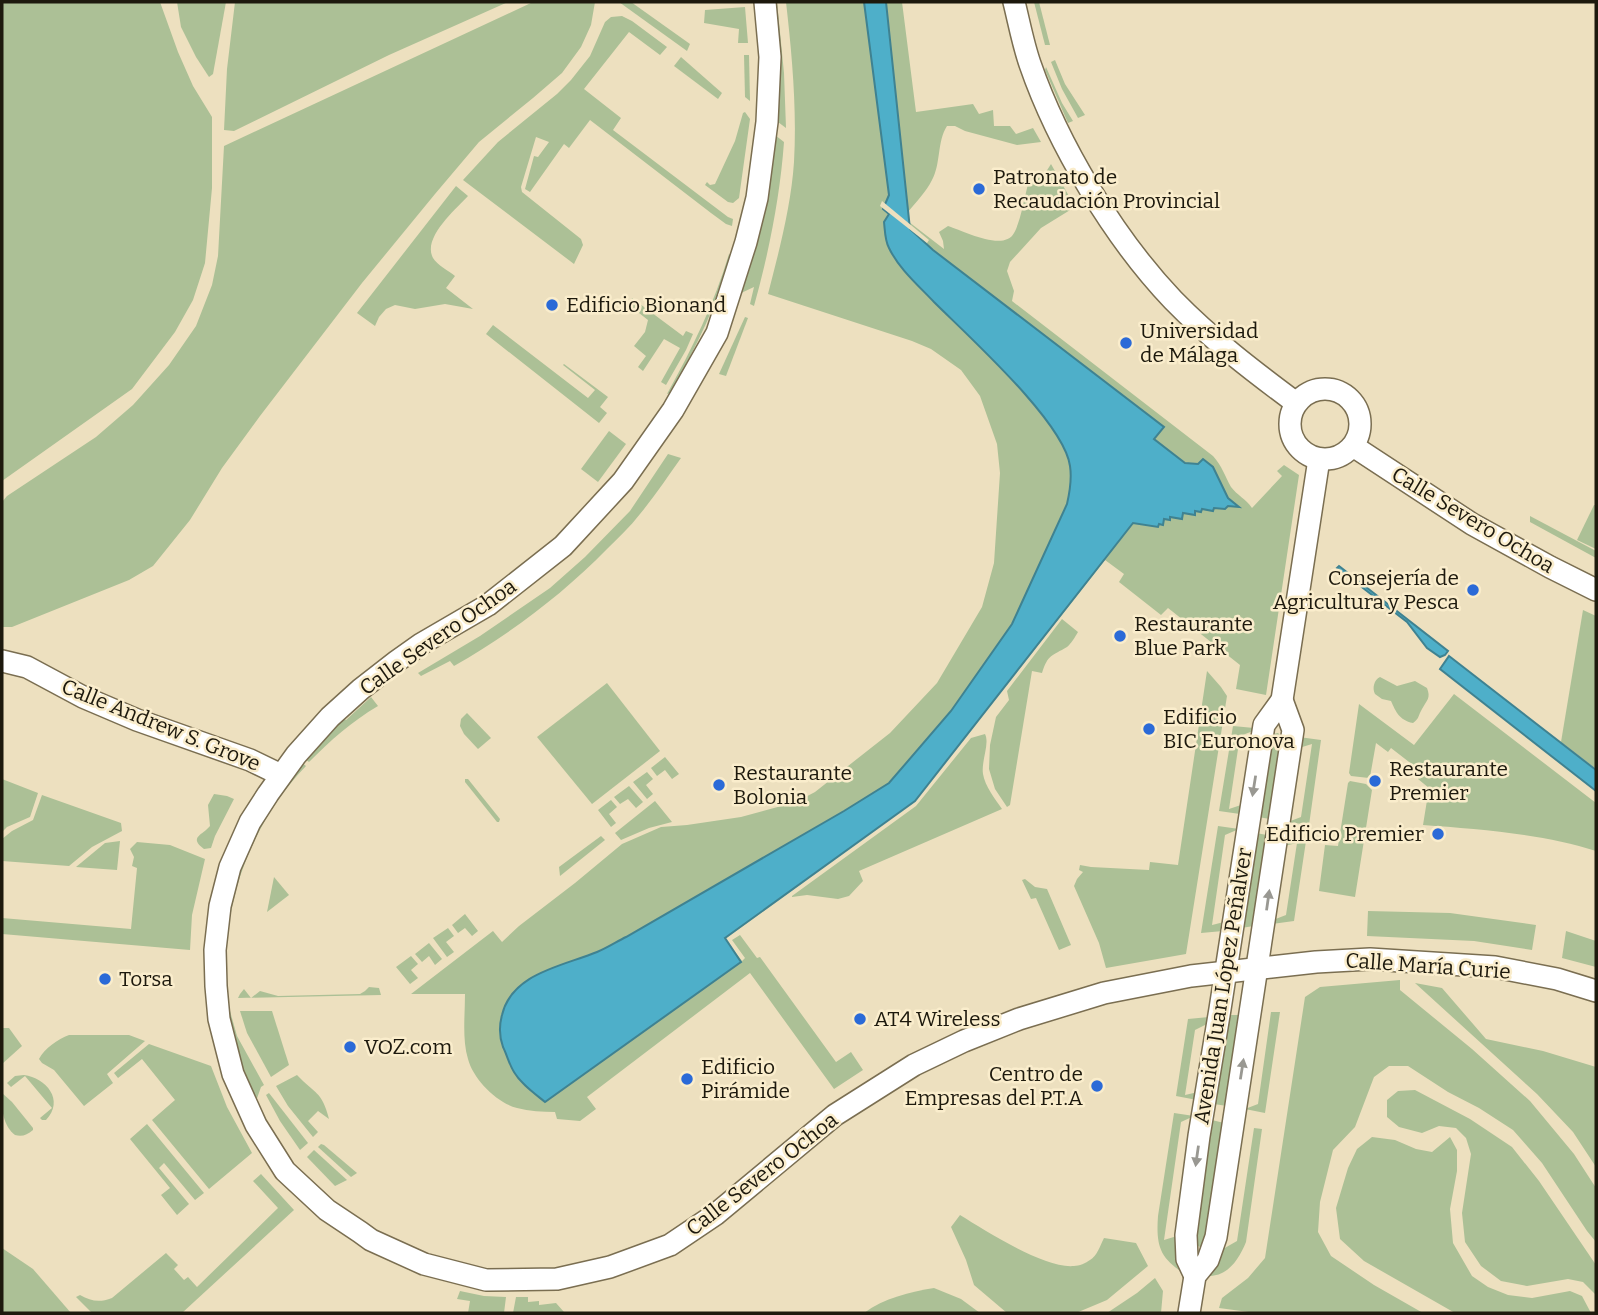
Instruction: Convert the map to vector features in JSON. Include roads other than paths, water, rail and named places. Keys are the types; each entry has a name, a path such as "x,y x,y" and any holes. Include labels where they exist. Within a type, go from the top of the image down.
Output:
{"street":[{"name":"Calle Severo Ochoa","path":"765,2 770,57 767,122 747,242 717,333 673,410 623,481 562,546 488,605 421,644 361,689 330,717 296,755 250,822 230,867 220,906 215,950 219,1019 233,1074 256,1125 285,1171 327,1210 371,1240 421,1262 486,1280 557,1279 610,1267 670,1245 716,1214 835,1115 914,1065 964,1041 1031,1015 1119,989 1258,968"},
{"path":"1014,2 1029,62 1048,112 1088,186 1116,229 1157,281 1198,324 1296,403"},
{"path":"1318,389 1331,389 1342,393 1352,401 1358,411 1359,435 1353,446 1318,467 1298,447 1292,436 1290,424 1296,403 1318,389"},
{"name":"Calle Severo Ochoa","path":"1353,446 1472,524 1596,590"},
{"name":"Avenida Juan López Peñalver","path":"1195,1276 1187,1259 1186,1235 1199,1136 1264,725 1282,700 1318,467"},
{"name":"Calle Andrew S. Grove","path":"2,661 27,667 83,697 127,716 250,760 281,775"},
{"name":"Avenida Juan López Peñalver","path":"1189,1313 1195,1276 1208,1260 1216,1237 1258,968 1293,730 1282,700"},
{"name":"Calle María Curie","path":"1258,968 1370,959 1461,964 1495,967 1558,979 1596,991"}],"water":[{"path":"864,2 886,2 910,229 933,250 1164,427 1154,439 1185,463 1198,464 1203,459 1213,467 1228,498 1239,507 1214,508 1213,511 1202,509 1201,512 1195,511 1195,515 1183,513 1182,519 1164,519 1163,525 1159,524 1158,527 1133,523 915,801 725,938 741,962 545,1102 517,1076 502,1043 502,1015 516,989 540,973 597,952 626,937 889,783 951,711 1012,624 1067,504 1070,466 1064,448 1051,427 1012,380 910,277 893,256 888,245 884,222 889,214 883,209 889,195"},
{"path":"1339,566 1448,651 1445,655 1440,657 1427,648 1407,622 1337,568"},
{"path":"1449,656 1596,770 1596,791 1440,669"}],"place":[{"name":"Patronato de Recaudación Provincial","path":"979,189"},
{"name":"Edificio Bionand","path":"552,305"},
{"name":"Universidad de Málaga","path":"1126,343"},
{"name":"Consejería de Agricultura y Pesca","path":"1473,590"},
{"name":"Restaurante Blue Park","path":"1120,636"},
{"name":"Edificio BIC Euronova","path":"1149,729"},
{"name":"Restaurante Premier","path":"1375,781"},
{"name":"Restaurante Bolonia","path":"719,785"},
{"name":"Edificio Premier","path":"1438,834"},
{"name":"Torsa","path":"105,979"},
{"name":"AT4 Wireless","path":"860,1019"},
{"name":"VOZ.com","path":"350,1047"},
{"name":"Edificio Pirámide","path":"687,1079"},
{"name":"Centro de Empresas del P.T.A","path":"1097,1086"}]}
